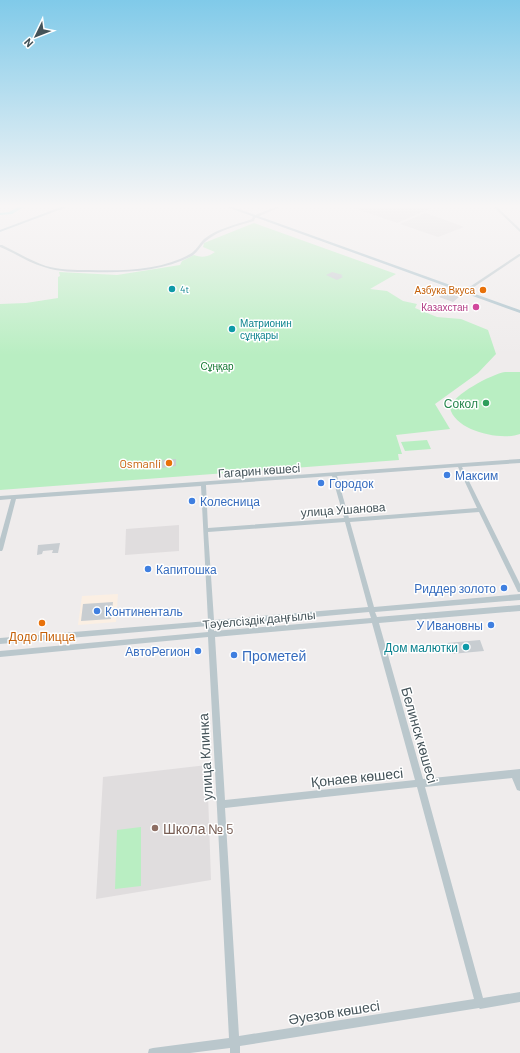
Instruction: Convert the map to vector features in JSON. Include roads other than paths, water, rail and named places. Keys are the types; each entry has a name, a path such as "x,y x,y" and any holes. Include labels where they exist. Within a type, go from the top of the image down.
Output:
{"main road":[{"path":"364,256 520,312"}],"street":[{"path":"20,256 35,263 58,270 110,272 168,263 187,256"},
{"path":"464,292 517,256"},
{"name":"Гагарин көшесі","path":"0,498 520,460"},
{"path":"459,465 520,590"},
{"name":"Белинск көшесі","path":"334,474 480,1004"},
{"name":"улица Клинка","path":"203,484 235,1053"},
{"path":"0,549 14,497"},
{"name":"улица Ушанова","path":"206,530 481,510"},
{"name":"Тәуелсіздік даңғылы","path":"0,642 520,597"},
{"name":"Тәуелсіздік даңғылы","path":"0,654 212,634 520,608"},
{"path":"517,773 520,787"},
{"name":"Қонаев көшесі","path":"222,804 517,773"},
{"name":"Әуезов көшесі","path":"153,1053 234,1042 520,997"}],"place":[{"name":"4t","path":"172,289"},
{"name":"Азбука Вкуса","path":"483,290"},
{"name":"Казахстан","path":"476,307"},
{"name":"Матрионин сұңқары","path":"232,329"},
{"name":"Сокол","path":"486,403"},
{"name":"Osmanli","path":"169,463"},
{"name":"Максим","path":"447,475"},
{"name":"Городок","path":"321,483"},
{"name":"Колесница","path":"192,501"},
{"name":"Капитошка","path":"148,569"},
{"name":"Риддер золото","path":"504,588"},
{"name":"Континенталь","path":"97,611"},
{"name":"Додо Пицца","path":"42,623"},
{"name":"У Ивановны","path":"491,625"},
{"name":"Дом малютки","path":"466,647"},
{"name":"АвтоРегион","path":"198,651"},
{"name":"Прометей","path":"234,655"},
{"name":"Школа № 5","path":"155,828"}],"park label":[{"name":"Сұңқар","path":"217,366"}]}
